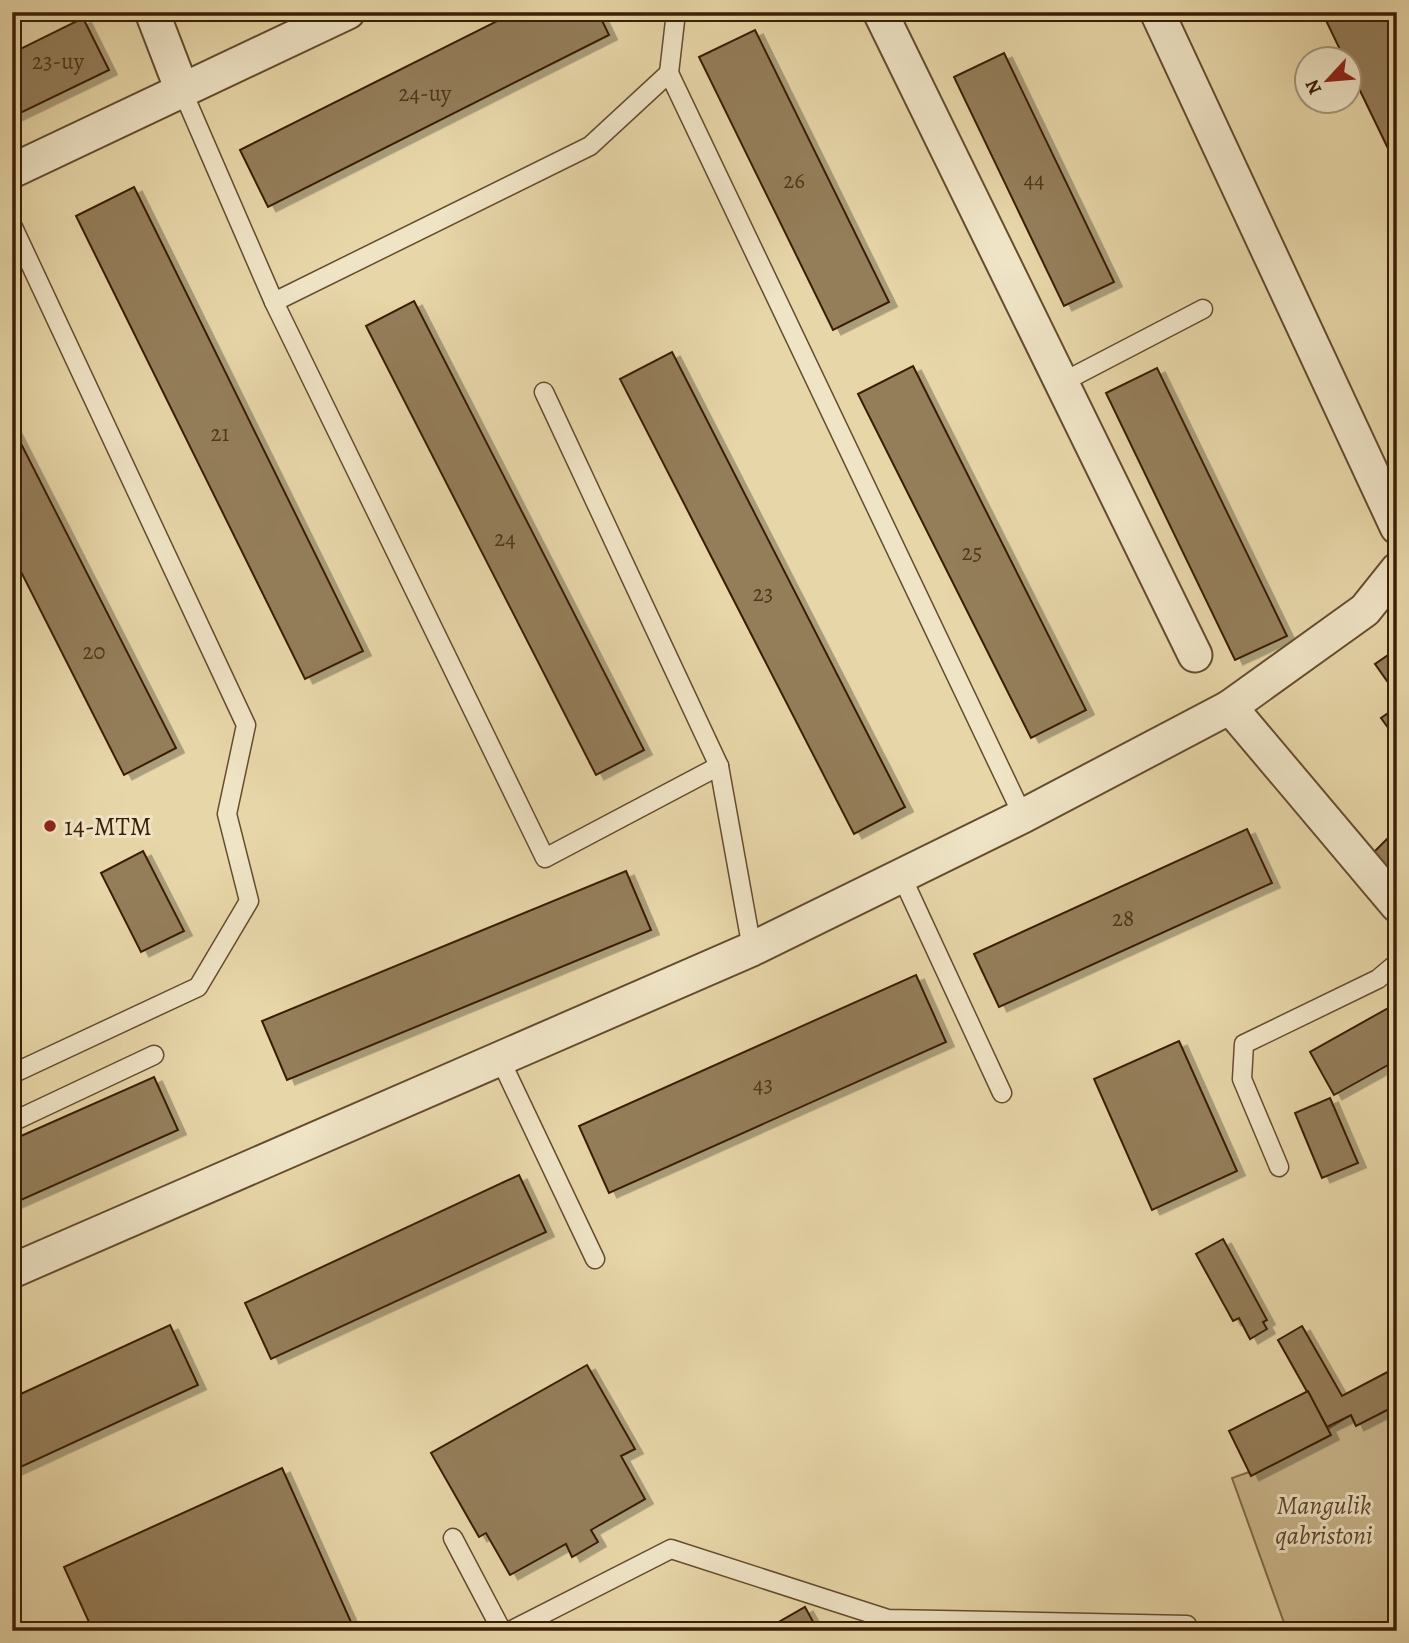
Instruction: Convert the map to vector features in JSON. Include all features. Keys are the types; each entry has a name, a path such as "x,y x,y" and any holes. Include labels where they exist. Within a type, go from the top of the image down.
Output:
{"street":[{"path":"152,12 183,90"},
{"path":"12,171 348,12"},
{"path":"880,12 1195,655"},
{"path":"1157,12 1397,527"},
{"path":"12,1271 752,949 1023,816 1230,707 1365,610 1397,570"},
{"path":"1230,707 1397,905"}],"lane":[{"path":"676,12 670,73 1023,816"},
{"path":"274,302 590,146 670,73"},
{"path":"183,90 274,302 545,858 719,766"},
{"path":"12,225 246,725 227,814 249,901 198,987 12,1074"},
{"path":"1061,383 1203,309"},
{"path":"544,392 719,766 752,949"},
{"path":"901,875 1002,1093"},
{"path":"1279,1167 1241,1079 1244,1044 1378,979 1397,963"},
{"path":"12,1122 155,1055"},
{"path":"500,1059 595,1259"},
{"path":"453,1538 502,1631"},
{"path":"510,1631 671,1549 888,1619 1187,1625"}],"green space":[{"name":"Mangulik qabristoni","path":"1397,1405 1397,1631 1287,1631 1232,1478 1249,1472 1251,1476 1351,1415 1356,1426"}],"building":[{"path":"515,12 598,12 609,35 268,207 240,150"},
{"path":"1322,12 1393,12 1397,20 1397,167 1364,99 1364,46 1338,46"},
{"path":"83,18 109,70 12,117 12,53"},
{"path":"755,30 889,302 833,330 699,57"},
{"path":"1004,53 1114,282 1064,306 954,77"},
{"path":"134,187 363,651 305,679 76,216"},
{"path":"414,301 644,750 596,775 366,326"},
{"path":"672,352 905,807 854,834 620,379"},
{"path":"913,366 1086,710 1031,738 858,394"},
{"path":"1157,368 1287,636 1235,660 1106,393"},
{"path":"12,426 176,748 124,775 12,554"},
{"path":"1397,649 1397,695 1375,664"},
{"path":"1397,707 1397,740 1381,718"},
{"path":"1247,829 1272,883 999,1007 974,954"},
{"path":"1397,829 1397,880 1372,854"},
{"path":"143,851 184,931 141,952 101,873"},
{"path":"626,871 651,930 287,1080 262,1021"},
{"path":"916,975 946,1042 609,1193 579,1126"},
{"path":"1390,1007 1397,1019 1397,1060 1334,1095 1310,1052"},
{"path":"1179,1041 1237,1171 1152,1210 1094,1079"},
{"path":"154,1077 178,1130 12,1204 12,1140"},
{"path":"1330,1098 1358,1163 1322,1178 1295,1113"},
{"path":"519,1175 546,1232 271,1359 245,1303"},
{"path":"1223,1239 1267,1320 1263,1322 1267,1329 1250,1339 1239,1318 1233,1321 1196,1254"},
{"path":"170,1325 198,1385 12,1471 12,1398"},
{"path":"1302,1326 1342,1396 1397,1367 1397,1405 1356,1426 1351,1415 1327,1427 1278,1340"},
{"path":"587,1365 635,1449 621,1456 645,1499 591,1530 598,1542 572,1557 566,1544 510,1575 486,1533 479,1537 431,1453"},
{"path":"1308,1391 1331,1435 1251,1476 1229,1431"},
{"path":"282,1468 355,1631 93,1631 64,1567"},
{"path":"805,1607 818,1631 763,1631"}],"place":[{"name":"14-МТМ","path":"50,826"}]}
